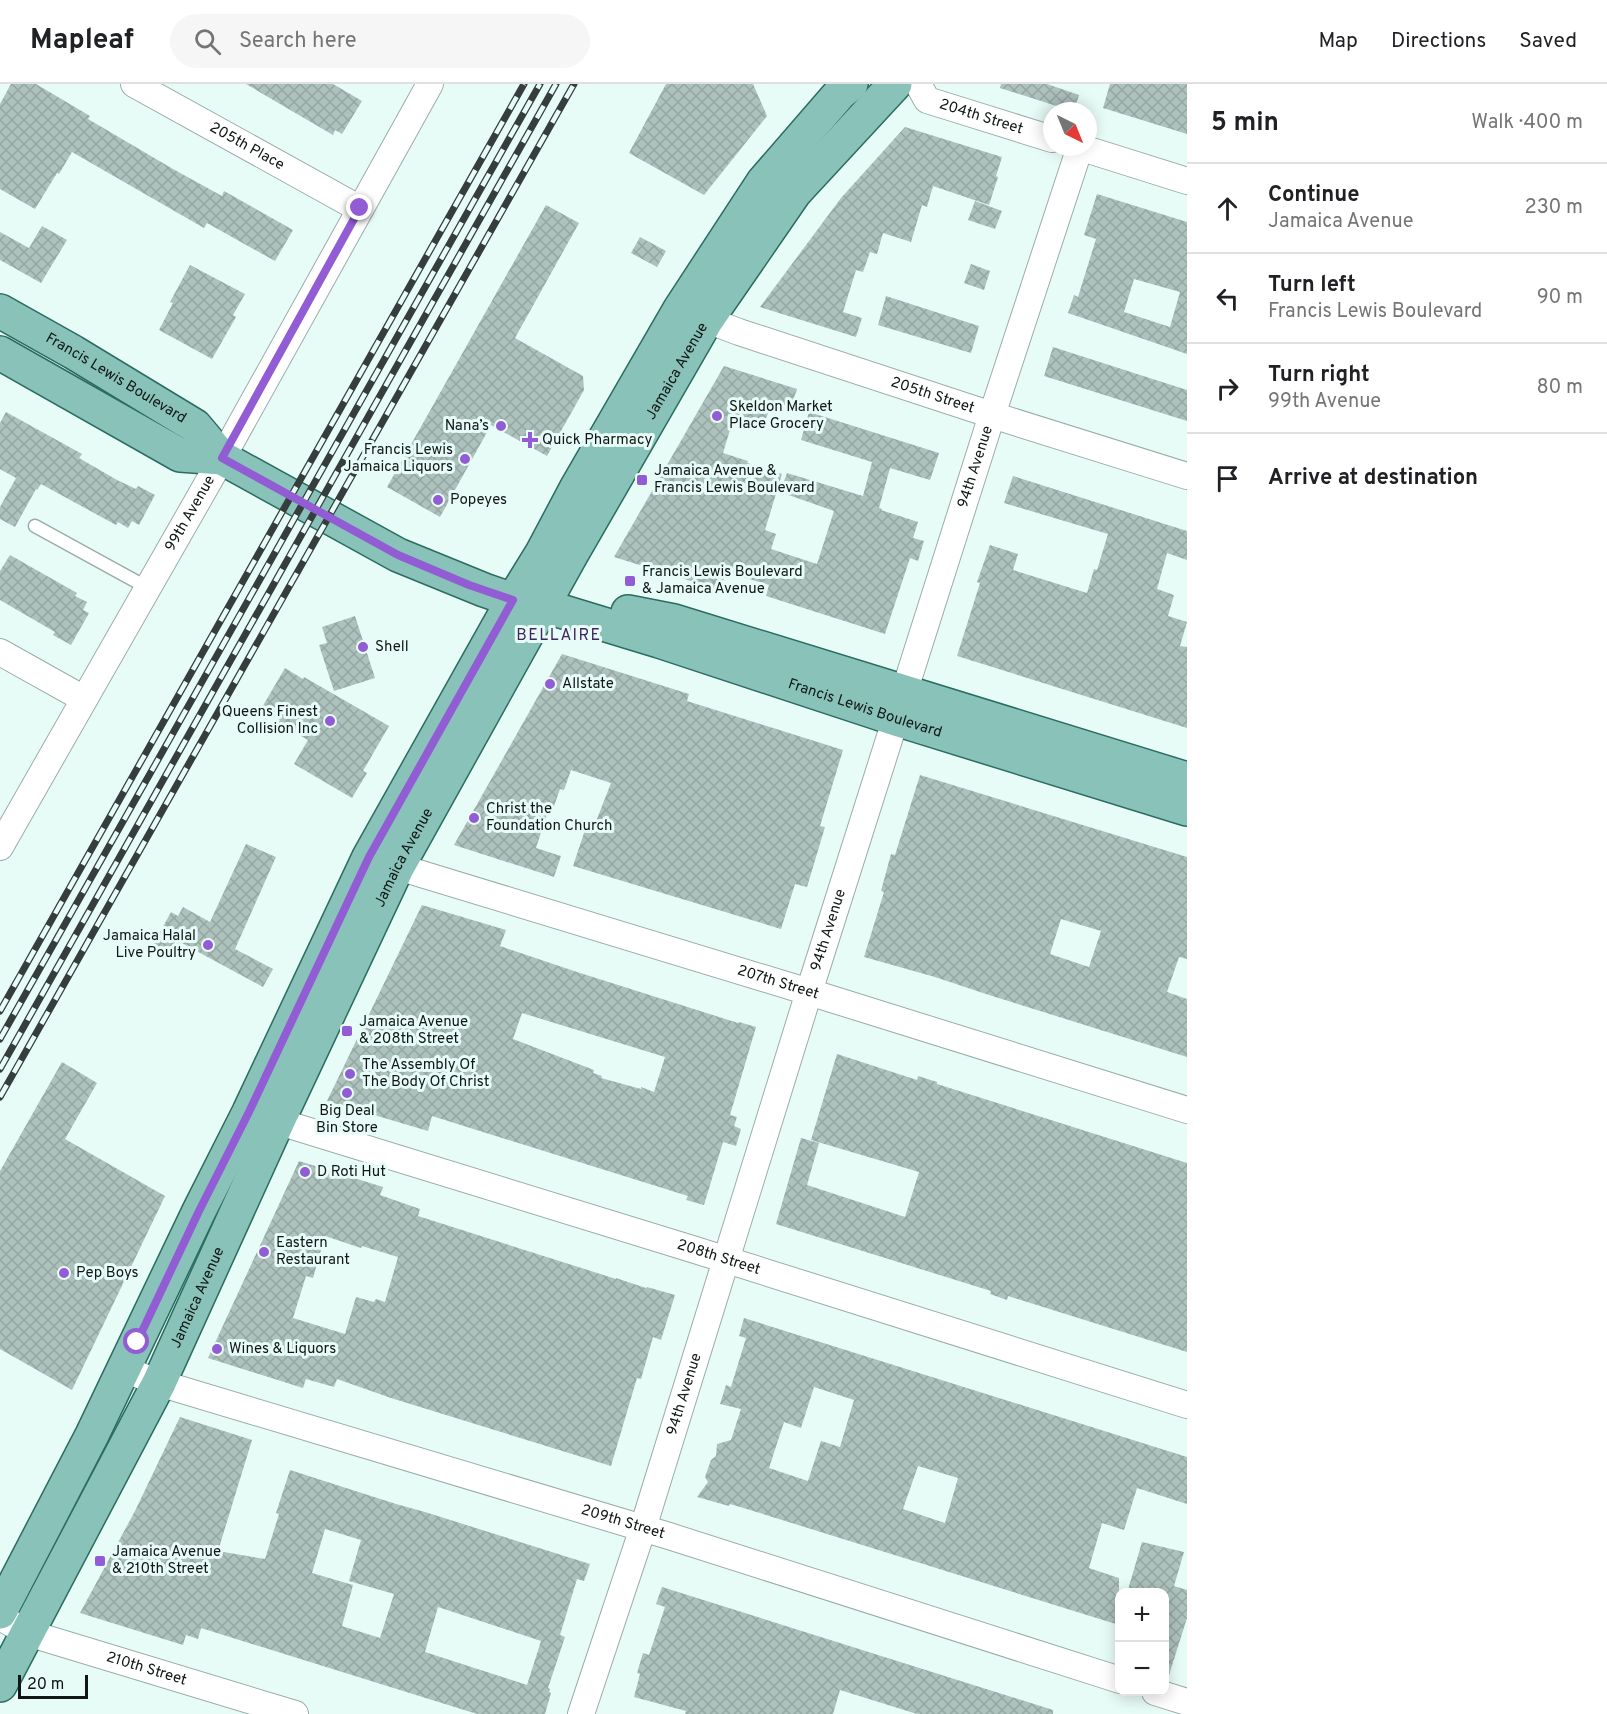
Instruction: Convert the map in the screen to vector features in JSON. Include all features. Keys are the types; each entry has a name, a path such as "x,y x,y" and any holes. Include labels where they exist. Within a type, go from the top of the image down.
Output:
{"main road":[{"name":"Jamaica Avenue","path":"0,1684 159,1383 264,1117 383,863 529,603 571,555 763,182 851,84"},
{"name":"Jamaica Avenue","path":"693,315 795,192 895,84"},
{"name":"Francis Lewis Boulevard","path":"0,311 195,426 222,458 398,555 458,580 529,603 603,607 674,621 1187,810"},
{"name":"Francis Lewis Boulevard","path":"0,353 180,455 222,458"},
{"name":"Francis Lewis Boulevard","path":"901,705 1187,779"},
{"name":"Jamaica Avenue","path":"0,1612 92,1436 199,1211 264,1117"}],"street":[{"name":"205th Place","path":"134,84 360,209"},
{"name":"99th Avenue","path":"0,847 222,458 430,84"},
{"name":"204th Street","path":"918,84 927,100 1043,136"},
{"path":"1097,152 1187,181"},
{"name":"94th Avenue","path":"581,1714 643,1528 809,992 992,415 1077,156"},
{"name":"205th Street","path":"693,315 992,415 1187,476"},
{"path":"0,652 84,699"},
{"name":"207th Street","path":"383,863 1187,1110"},
{"name":"208th Street","path":"264,1117 1187,1405"},
{"name":"209th Street","path":"124,1369 159,1383 643,1528 1115,1679"},
{"name":"210th Street","path":"0,1617 28,1633 291,1713"},
{"path":"1168,1696 1187,1702"}],"lane":[{"path":"35,526 147,588"}],"building":[{"path":"11,84 36,84 90,116 88,119 173,169 222,196 224,191 293,230 275,261 207,223 204,228 72,152 35,209 0,189 0,104"},
{"path":"246,84 333,84 362,101 342,134 335,130 333,135"},
{"path":"666,84 753,84 767,116 704,195 629,153"},
{"path":"1001,84 1047,84 1079,95 1077,102 1044,102 1000,88"},
{"path":"1110,84 1187,84 1187,134 1103,108"},
{"path":"905,127 1002,157 989,205 933,186 927,207 922,205 911,242 883,233 877,254 870,252 863,272 856,270 843,312 862,318 856,337 760,307 841,198"},
{"path":"1097,194 1187,222 1187,354 1068,313 1074,295 1078,297 1096,239 1084,235","holes":["1134,279 1180,292 1170,327 1124,312"]},
{"path":"975,201 1002,211 995,229 968,220"},
{"path":"546,205 579,223 515,338 583,376 584,390 547,456 491,425 440,517 387,487"},
{"path":"42,226 67,240 41,283 0,260 0,232 29,248"},
{"path":"640,237 666,251 657,267 631,253"},
{"path":"971,264 990,271 984,290 964,283"},
{"path":"190,265 245,294 233,315 236,317 212,359 159,330 173,303 170,302"},
{"path":"886,296 979,326 971,353 878,325"},
{"path":"1053,347 1187,390 1187,421 1044,376"},
{"path":"724,366 797,389 791,407 772,401 765,422 761,421 759,428 733,420 723,453 782,474 765,530 776,534 771,549 817,564 834,511 780,492 787,473 863,496 872,462 801,440 809,412 939,453 930,480 890,468 879,508 918,522 913,538 924,541 918,561 910,558 885,634 766,596 769,585 726,572 720,590 614,557"},
{"path":"6,412 82,454 79,458 117,480 136,489 138,486 155,495 139,525 132,521 128,528 118,522 116,525 41,484 15,527 0,519 0,507 16,478 0,469 0,423"},
{"path":"1013,476 1187,531 1187,560 1167,553 1157,589 1174,595 1168,616 1187,622 1180,646 1187,647 1187,728 957,656 980,583 977,582 990,545 1018,554 1013,570 1087,593 1094,569 1097,570 1108,534 1004,503"},
{"path":"10,555 77,593 75,596 87,602 83,610 89,613 71,645 53,635 55,632 0,600 0,571"},
{"path":"355,616 375,678 334,691 319,645 327,643 322,627"},
{"path":"562,654 689,694 687,701 843,750 820,826 825,827 807,887 795,884 781,929 573,866 588,821 595,824 611,783 571,770 564,790 560,789 553,809 549,808 536,848 561,856 554,877 454,845"},
{"name":"Queens Finest Collision Inc","path":"285,668 389,726 363,771 367,773 352,798 294,764 308,740 278,723 280,720 261,709"},
{"path":"920,775 1187,857 1187,959 1179,957 1167,992 1187,999 1187,1057 935,977 864,957 884,892 881,891 891,854 895,855","holes":["1061,919 1101,931 1089,967 1050,954"]},
{"path":"246,844 276,857 235,949 273,969 263,987 180,942 170,960 151,949 171,912 178,916 183,907 210,922"},
{"path":"422,905 506,930 500,946 756,1027 730,1115 737,1117 734,1126 741,1129 736,1146 723,1142 704,1205 686,1200 688,1196 432,1116 428,1131 327,1101","holes":["522,1013 665,1057 654,1092 601,1078 602,1076 593,1073 594,1070 513,1039"]},
{"path":"837,1054 917,1080 918,1076 1187,1163 1187,1352 1008,1296 1007,1300 990,1294 991,1291 776,1224 801,1138 819,1143 807,1185 905,1217 919,1172 811,1140"},
{"name":"Pep Boys","path":"62,1062 97,1083 65,1139 165,1196 72,1390 0,1349 0,1171"},
{"path":"299,1161 383,1187 380,1195 420,1209 418,1216 616,1279 675,1295 661,1340 653,1337 641,1379 637,1378 611,1466 337,1379 334,1387 306,1379 303,1388 208,1358","holes":["325,1236 361,1248 362,1246 398,1257 385,1302 376,1299 374,1302 356,1297 345,1334 293,1318 306,1276 313,1278"]},
{"path":"744,1318 1187,1457 1187,1504 1137,1488 1124,1530 1102,1523 1089,1568 1119,1578 1119,1588 1115,1588 1115,1624 750,1510 697,1497 708,1482 705,1477 711,1460 716,1456 717,1444 731,1440 741,1409 720,1404 726,1385 731,1387 746,1338 739,1336","holes":["814,1387 854,1400 840,1447 821,1441 808,1481 769,1468 784,1422 801,1428","918,1466 958,1478 945,1523 903,1509"]},
{"path":"180,1417 252,1440 218,1551 265,1559 279,1514 276,1513 290,1470 590,1564 584,1581 577,1579 560,1635 565,1637 548,1688 551,1693 545,1714 477,1714 201,1628 198,1639 186,1635 183,1645 80,1613 135,1511","holes":["325,1529 361,1540 349,1581 394,1594 380,1638 342,1626 353,1585 312,1573","438,1607 541,1641 527,1685 425,1652"]},
{"path":"1142,1542 1184,1552 1174,1586 1187,1590 1187,1618 1169,1675 1169,1588 1128,1588"},
{"path":"662,1587 1053,1710 1053,1714 917,1714 840,1690 833,1714 685,1714 686,1711 634,1697 640,1674 637,1673 643,1653 649,1655 665,1607 656,1604"}],"railway":[{"path":"0,1011 524,84"},
{"path":"0,1039 540,84"},
{"path":"0,1069 556,84"},
{"path":"0,1097 574,84"}],"place":[{"name":"Skeldon Market Place Grocery","path":"717,416"},
{"name":"Nana’s","path":"501,426"},
{"name":"Quick Pharmacy","path":"530,440"},
{"name":"Francis Lewis Jamaica Liquors","path":"465,459"},
{"name":"Jamaica Avenue & Francis Lewis Boulevard","path":"642,480"},
{"name":"Popeyes","path":"438,500"},
{"name":"Francis Lewis Boulevard & Jamaica Avenue","path":"630,581"},
{"name":"Shell","path":"363,647"},
{"name":"Allstate","path":"550,684"},
{"name":"Queens Finest Collision Inc","path":"330,721"},
{"name":"Christ the Foundation Church","path":"474,818"},
{"name":"Jamaica Halal Live Poultry","path":"208,945"},
{"name":"Jamaica Avenue & 208th Street","path":"347,1031"},
{"name":"The Assembly Of The Body Of Christ","path":"350,1074"},
{"name":"Big Deal Bin Store","path":"347,1093"},
{"name":"D Roti Hut","path":"305,1172"},
{"name":"Eastern Restaurant","path":"264,1252"},
{"name":"Pep Boys","path":"64,1273"},
{"name":"Wines & Liquors","path":"217,1349"},
{"name":"Jamaica Avenue & 210th Street","path":"100,1561"}],"district":[{"name":"BELLAIRE","path":"559,636"}],"route":[{"path":"137,1342 369,857 513,600 469,585 398,555 222,458 360,208"}]}
